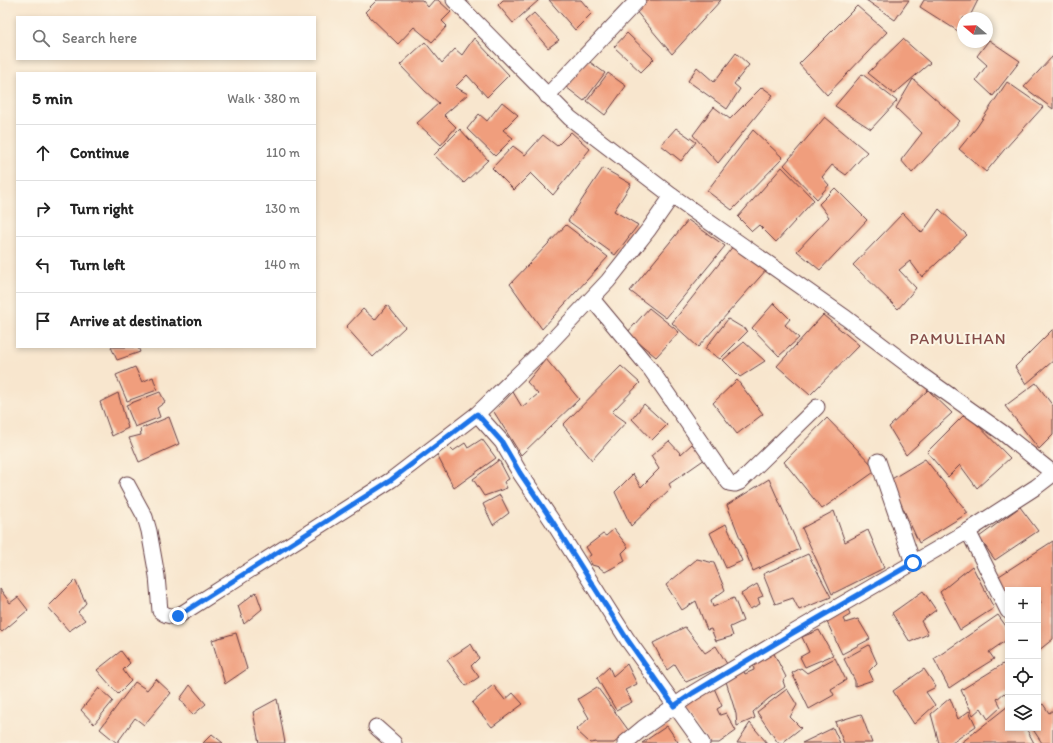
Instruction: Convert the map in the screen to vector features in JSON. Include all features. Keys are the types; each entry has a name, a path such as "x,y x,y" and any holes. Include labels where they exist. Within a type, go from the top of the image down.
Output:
{"street":[{"path":"454,0 570,118 672,196 846,318 924,377 1003,433 1053,473 1036,487 968,532 784,638 693,693 643,728 625,743"},
{"path":"547,96 638,0"},
{"path":"127,484 145,517 147,524 157,576 160,611 165,615 172,617 178,616 391,480 477,414 546,347 592,299 649,229 672,196"},
{"path":"592,299 651,370 729,483 735,484 740,482 817,407"},
{"path":"477,414 502,442 520,473 627,639 702,743"},
{"path":"878,461 913,563"},
{"path":"968,532 1005,605"},
{"path":"376,727 394,743"}],"building":[{"path":"377,0 422,0 428,7 434,0 438,0 451,12 442,21 447,26 432,42 414,27 398,44 365,12"},
{"path":"503,0 539,0 513,23 498,5"},
{"path":"549,0 581,0 592,13 575,30"},
{"path":"644,0 721,0 672,54 635,10"},
{"path":"866,0 909,0 895,20"},
{"path":"924,0 978,0 972,12 957,12 957,30 920,7"},
{"path":"857,6 887,32 827,95 799,64"},
{"path":"534,13 559,40 548,48 525,21"},
{"path":"627,33 654,59 641,72 614,47"},
{"path":"474,38 509,75 487,97 467,75 455,87 468,94 444,115 456,127 441,145 417,123 439,103 400,65 425,42 442,63 455,49 462,55"},
{"path":"903,39 930,63 894,94 868,73"},
{"path":"993,43 1020,61 993,96 976,80 987,65 977,56 983,48 993,48"},
{"path":"736,53 749,65 734,84 740,89 727,109 688,81 697,67 714,82"},
{"path":"1053,56 1053,109 1024,87"},
{"path":"587,60 605,73 584,101 566,87"},
{"path":"608,73 626,86 605,115 587,101"},
{"path":"862,74 897,101 871,129 835,106"},
{"path":"913,79 960,121 912,173 901,160 922,133 896,108"},
{"path":"1007,82 1043,107 986,172 959,149 977,127"},
{"path":"762,87 773,95 718,163 693,135 714,107 730,119"},
{"path":"502,102 518,115 503,130 513,138 495,156 467,129 479,114 487,121"},
{"path":"825,117 867,152 846,175 832,165 822,177 829,185 817,199 784,165"},
{"path":"676,128 696,142 681,161 661,145"},
{"path":"460,129 488,160 464,183 434,155"},
{"path":"753,130 783,158 732,210 707,191"},
{"path":"571,132 590,149 553,195 531,173 514,190 492,168 513,146 525,155 543,135 557,146"},
{"path":"782,167 814,200 776,242 759,225 752,231 738,217"},
{"path":"603,168 631,184 614,211 638,225 615,255 568,221"},
{"path":"835,188 867,220 820,270 797,251 829,217 819,204"},
{"path":"939,209 967,235 922,277 910,261 899,270 916,288 898,309 853,265 903,213 922,233"},
{"path":"688,220 725,246 666,318 630,291"},
{"path":"566,225 608,257 542,329 510,284"},
{"path":"734,245 767,269 698,347 672,323"},
{"path":"774,303 790,319 785,325 799,338 779,356 752,328"},
{"path":"387,305 405,327 373,357 346,327 363,309 375,320"},
{"path":"649,308 679,332 656,357 627,333"},
{"path":"823,315 859,345 810,395 777,366"},
{"path":"728,319 748,331 720,359 705,349"},
{"path":"1053,329 1053,361 1026,384 1015,367"},
{"path":"744,342 765,361 740,377 723,360"},
{"path":"111,348 138,348 140,352 117,360"},
{"path":"546,359 579,399 521,455 494,412 513,392 522,407 538,394 527,382"},
{"path":"621,366 640,383 612,412 626,422 592,460 563,425"},
{"path":"135,367 142,382 153,377 157,390 127,401 116,375"},
{"path":"737,380 763,414 737,434 713,403"},
{"path":"1036,383 1053,406 1053,435 1039,449 1005,406"},
{"path":"928,390 952,413 906,455 889,427"},
{"path":"160,392 165,402 157,408 160,417 135,427 126,405"},
{"path":"118,393 128,428 112,436 100,402"},
{"path":"644,404 667,425 652,440 632,419"},
{"path":"966,413 1010,458 977,488 960,465 948,477 927,452"},
{"path":"169,417 179,444 139,462 129,438 141,435 140,429"},
{"path":"827,418 877,470 822,509 784,462"},
{"path":"482,439 496,458 454,488 437,455 448,446 453,451 465,443 468,448"},
{"path":"669,441 681,454 692,444 705,459 669,484 671,488 631,526 615,492 633,474 641,487 659,469 651,456"},
{"path":"925,459 968,513 919,543 890,480"},
{"path":"499,460 509,479 504,482 507,488 484,496 473,479"},
{"path":"769,479 800,549 753,571 727,505"},
{"path":"500,495 509,513 493,525 483,504"},
{"path":"1020,507 1038,531 995,560 979,537"},
{"path":"834,511 845,542 868,530 884,568 832,594 802,528"},
{"path":"726,524 742,561 726,568 710,533"},
{"path":"614,529 628,547 622,553 625,561 605,572 599,567 592,565 588,557 591,555 586,547 603,534 606,536"},
{"path":"1053,541 1053,639 1041,649 1041,587 1005,587 1005,592 996,578"},
{"path":"808,554 831,597 799,610 793,598 775,604 763,574"},
{"path":"697,559 714,563 725,590 711,600 713,607 734,598 743,621 730,627 733,636 716,641 711,629 707,630 696,601 682,610 666,585"},
{"path":"972,566 994,608 960,630 940,592"},
{"path":"75,580 86,603 78,612 85,620 69,631 48,607"},
{"path":"757,584 763,596 758,598 760,604 750,609 741,594"},
{"path":"0,589 10,603 18,597 28,610 2,632 0,630"},
{"path":"923,591 936,610 921,621 928,634 910,642 892,613"},
{"path":"256,592 262,609 244,624 238,606"},
{"path":"848,608 850,615 843,619 845,623 858,619 870,639 842,654 826,620"},
{"path":"998,615 1005,625 1005,641 989,652 994,659 949,688 934,659"},
{"path":"685,627 705,653 716,646 727,664 686,682 675,664 667,670 653,643"},
{"path":"819,630 833,655 805,667 800,657 809,652 802,637"},
{"path":"236,633 247,669 225,684 212,640"},
{"path":"471,644 479,658 471,666 479,677 466,686 447,660"},
{"path":"869,645 877,663 869,671 873,680 855,686 855,681 844,659"},
{"path":"772,650 786,677 783,681 785,687 753,712 755,718 737,726 736,714 725,678 743,670 745,674 754,670 753,662"},
{"path":"121,651 130,663 123,670 131,681 118,694 97,670"},
{"path":"835,658 846,680 831,689 834,695 809,709 792,673 801,668 807,673"},
{"path":"1005,663 1005,694 997,699 1001,707 988,719 981,708 973,715 961,690"},
{"path":"627,664 637,684 625,690 632,702 616,710 597,678 609,667 613,676"},
{"path":"924,669 936,687 926,692 935,705 914,724 893,691"},
{"path":"156,679 171,693 144,725 135,718 117,743 100,729 135,682 147,690"},
{"path":"190,685 206,704 193,715 180,699"},
{"path":"493,685 505,700 513,693 523,704 492,727 472,703"},
{"path":"597,687 629,731 614,743 590,743 576,730 589,718 578,699"},
{"path":"99,688 113,701 94,724 81,710"},
{"path":"714,688 722,706 717,709 720,715 726,713 736,731 719,743 709,743 680,707"},
{"path":"787,689 797,705 790,717 801,728 782,743 778,743 757,712"},
{"path":"950,698 958,719 969,711 976,726 952,743 939,743 931,714"},
{"path":"277,699 285,743 259,743 253,712"},
{"path":"1043,704 1049,713 1053,710 1053,743 1042,743 1034,731 1041,731 1041,706"},
{"path":"1005,708 1005,731 1028,731 1034,743 961,743"},
{"path":"861,714 872,743 844,743 835,722"},
{"path":"750,723 767,743 737,743"},
{"path":"667,726 678,742 677,743 642,743"},
{"path":"833,728 840,743 802,743"},
{"path":"212,734 223,743 203,743"}],"district":[{"name":"PAMULIHAN","path":"958,338"}],"route":[{"path":"178,616 391,480 477,414 502,442 520,473 627,639 674,706 791,634 913,563"}]}
